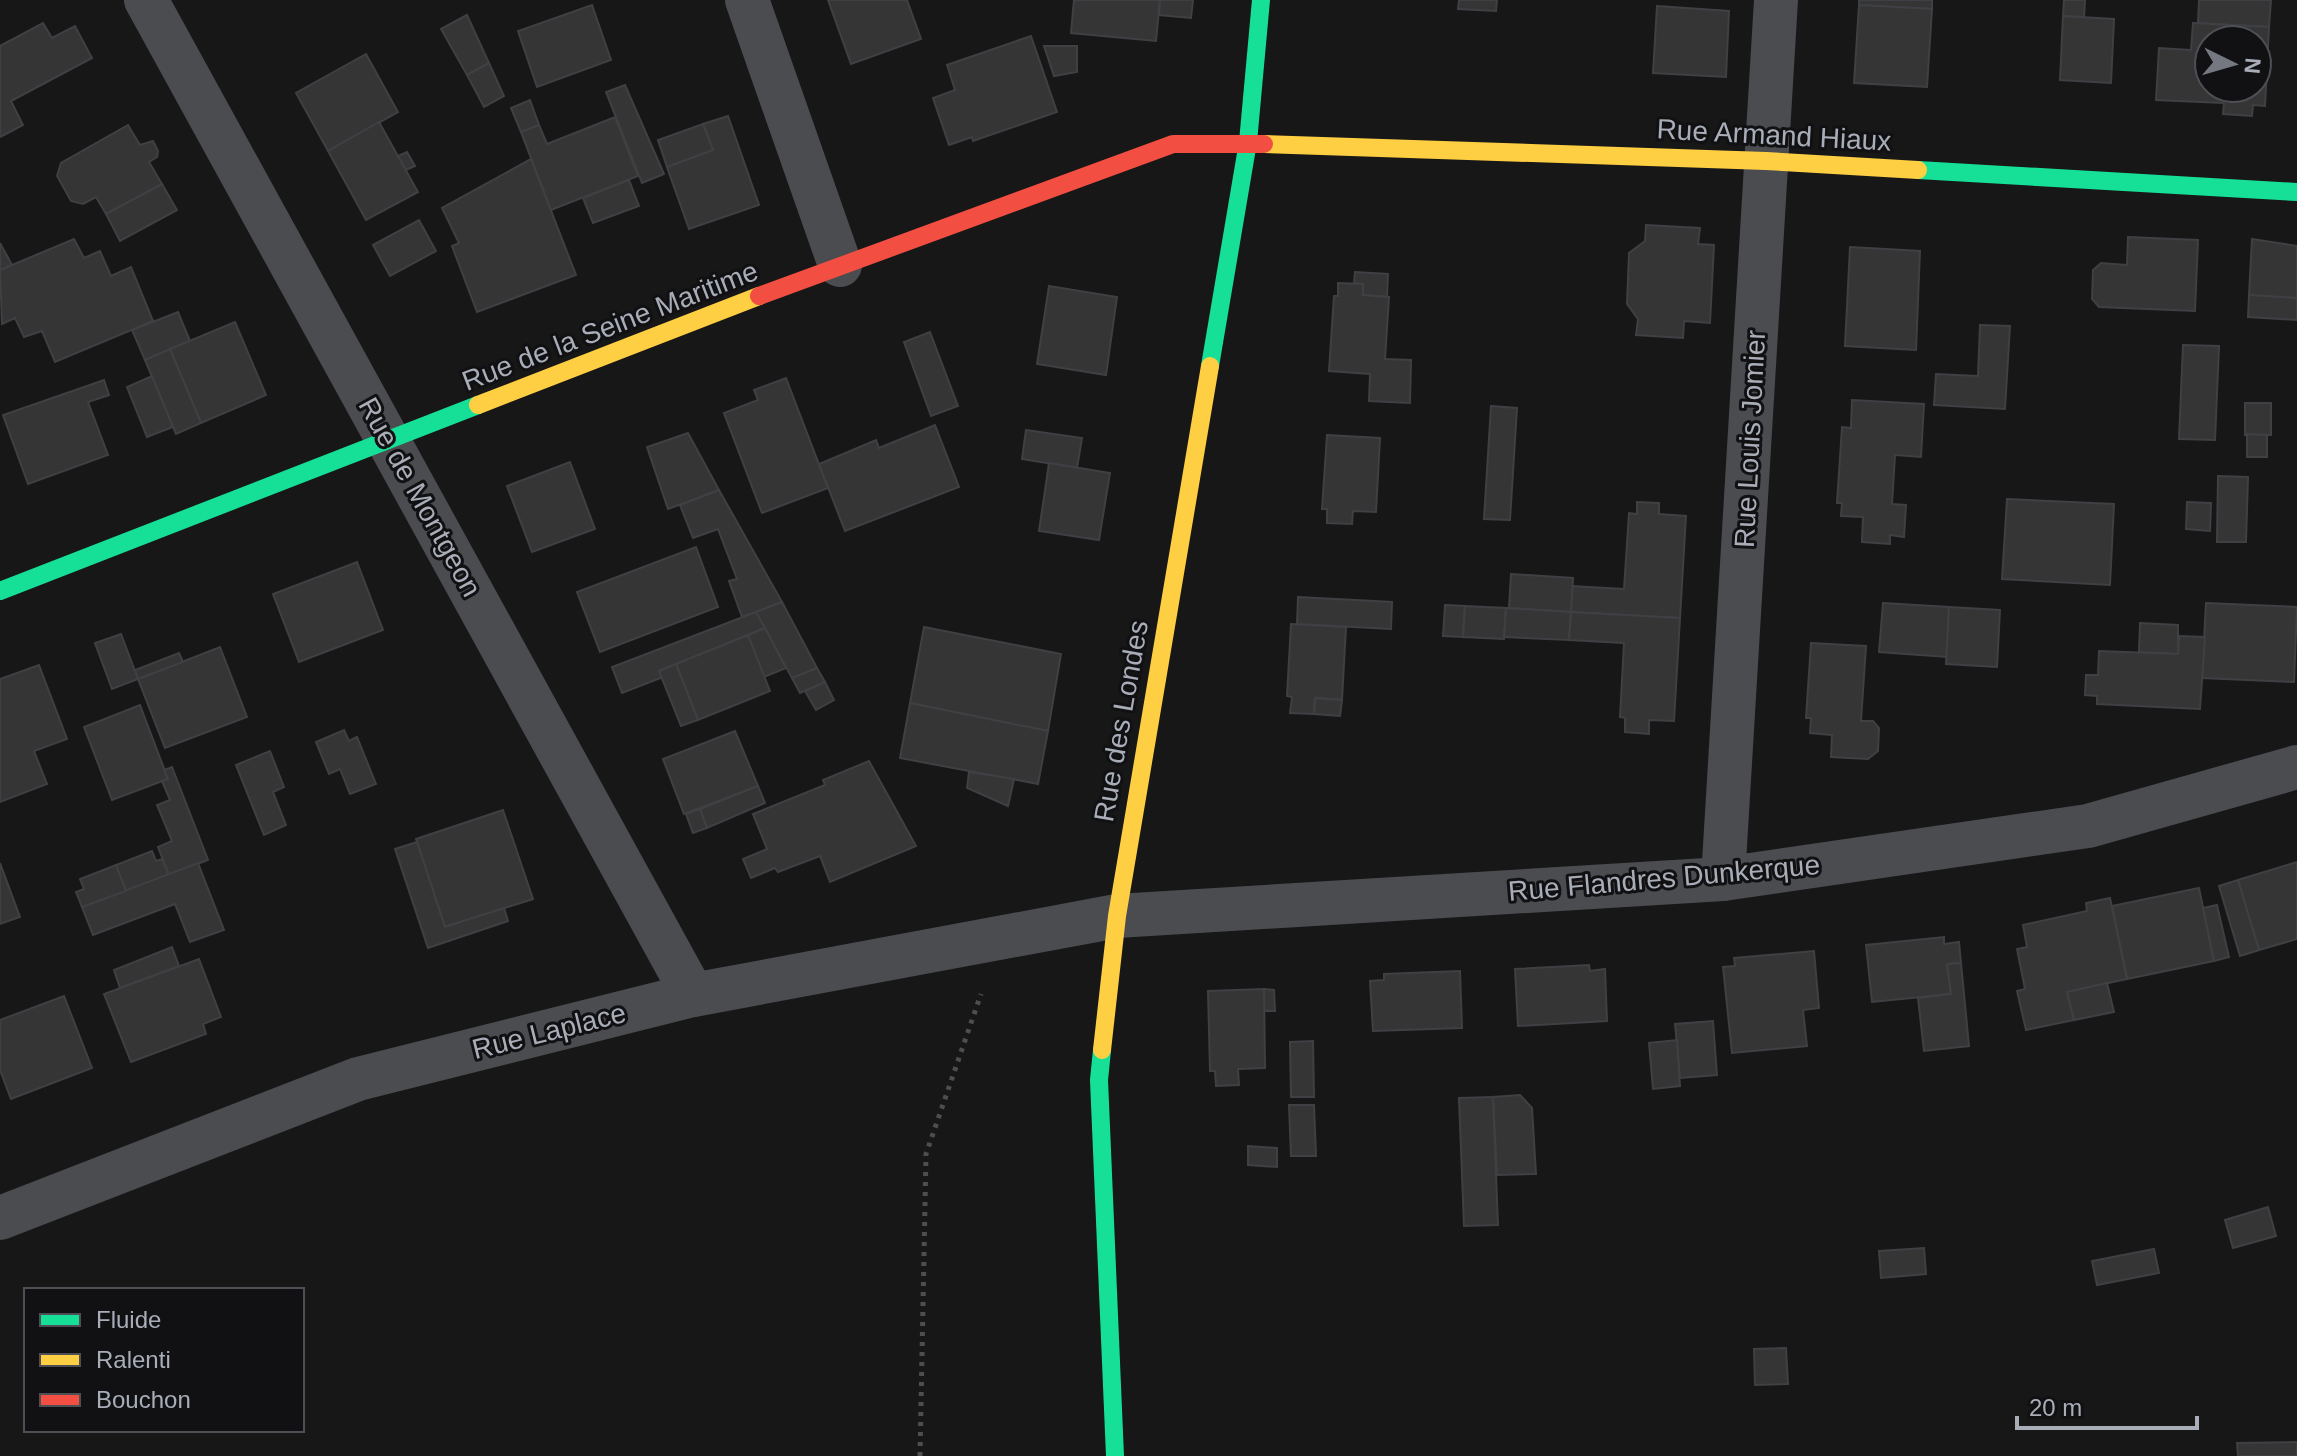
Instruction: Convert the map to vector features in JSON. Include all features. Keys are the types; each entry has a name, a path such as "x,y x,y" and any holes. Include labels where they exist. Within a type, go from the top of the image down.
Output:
{"street":[{"name":"Rue de Montgeon","path":"146,0 693,995"},
{"path":"747,0 840,265"},
{"name":"Rue des Londes","path":"1115,1456 1099,1080 1117,916 1248,142 1261,0"},
{"name":"Rue Louis Jomier","path":"1723,879 1776,0"},
{"name":"Rue de la Seine Maritime","path":"0,591 389,443 840,265 1173,144 1248,142"},
{"name":"Rue Armand Hiaux","path":"1248,142 1766,161 2297,192"},
{"name":"Rue Flandres Dunkerque","path":"1117,916 1723,879 2088,826 2297,767"},
{"name":"Rue Laplace","path":"0,1218 358,1079 693,995 1117,916"}],"path":[{"path":"920,1456 926,1154 1001,938"}],"building":[{"path":"828,0 907,0 921,39 851,64"},
{"path":"1074,0 1160,0 1156,41 1071,33"},
{"path":"1160,0 1193,0 1191,18 1159,15"},
{"path":"1459,0 1497,0 1496,11 1458,9"},
{"path":"1859,0 1932,0 1932,9 1859,5"},
{"path":"2064,0 2085,0 2084,17 2063,16"},
{"path":"2199,0 2271,0 2269,24 2198,23"},
{"path":"592,5 611,60 537,87 518,31"},
{"path":"1859,5 1932,9 1927,87 1854,83"},
{"path":"1657,6 1729,11 1726,77 1653,73"},
{"path":"467,15 489,63 467,75 441,29"},
{"path":"2063,16 2114,19 2111,83 2060,80"},
{"path":"43,23 52,38 75,26 92,58 11,101 23,125 0,137 0,46"},
{"path":"2193,23 2212,24 2193,24 2193,102 2156,100 2159,48 2191,50"},
{"path":"1031,36 1057,112 973,141 972,137 949,145 933,98 955,90 947,65"},
{"path":"1044,46 1077,46 1077,72 1054,76"},
{"path":"366,54 398,112 328,151 296,93"},
{"path":"489,63 504,96 484,107 467,75"},
{"path":"625,85 664,174 642,183 606,92"},
{"path":"530,100 539,125 521,132 511,108"},
{"path":"2224,104 2265,104 2253,105 2252,116 2223,114"},
{"path":"728,116 759,205 689,229 667,167 713,150 703,124"},
{"path":"615,117 638,176 551,210 521,132 539,125 547,144"},
{"path":"379,122 418,192 366,220 328,151"},
{"path":"703,124 713,150 667,167 658,140"},
{"path":"128,125 140,145 153,141 158,151 157,157 149,162 162,184 106,214 96,197 83,204 71,201 57,176 61,163"},
{"path":"407,152 415,166 406,170 398,156"},
{"path":"531,159 576,275 477,312 452,246 459,243 442,208"},
{"path":"629,180 639,206 593,223 583,198"},
{"path":"162,184 177,210 120,241 106,214"},
{"path":"419,220 436,251 390,276 373,245"},
{"path":"1646,225 1700,228 1698,244 1714,245 1710,323 1684,321 1683,338 1636,335 1638,319 1627,304 1629,253 1645,241"},
{"path":"2128,237 2198,240 2195,311 2099,307 2092,299 2093,270 2101,263 2127,265"},
{"path":"74,239 84,258 100,251 111,276 131,267 153,321 55,362 42,331 24,337 15,318 2,324 0,270"},
{"path":"2252,239 2297,246 2297,298 2249,295"},
{"path":"0,243 12,265 0,270"},
{"path":"1850,247 1920,251 1916,350 1845,346"},
{"path":"1355,272 1388,274 1387,297 1363,295 1363,284 1354,283"},
{"path":"1338,283 1363,284 1363,295 1389,297 1385,359 1411,360 1410,403 1369,401 1370,374 1329,371 1334,296 1338,296"},
{"path":"1049,286 1117,297 1106,375 1037,364"},
{"path":"2249,295 2297,298 2297,320 2248,317"},
{"path":"178,312 190,341 145,360 132,330"},
{"path":"235,322 266,395 201,423 170,349"},
{"path":"1980,325 2010,326 2005,409 1934,405 1936,374 1978,376"},
{"path":"930,332 958,406 931,416 904,342"},
{"path":"2183,345 2219,346 2215,440 2179,439"},
{"path":"170,349 201,423 176,434 145,360"},
{"path":"152,376 173,427 147,437 127,387"},
{"path":"786,378 828,488 762,513 724,413 758,400 754,390"},
{"path":"104,380 109,395 88,402 108,455 28,484 3,415"},
{"path":"1852,400 1924,404 1921,457 1895,455 1892,504 1906,505 1904,537 1890,535 1890,544 1862,542 1863,517 1841,516 1842,503 1837,503 1842,427 1851,428"},
{"path":"2245,403 2271,403 2271,435 2245,435"},
{"path":"1491,406 1517,408 1510,520 1484,519"},
{"path":"935,425 959,487 845,531 819,464 876,440 879,448"},
{"path":"1026,430 1082,438 1077,468 1022,459"},
{"path":"688,433 719,490 668,509 647,447"},
{"path":"2247,434 2267,435 2267,457 2247,457"},
{"path":"1327,435 1380,438 1376,512 1353,511 1352,524 1327,523 1327,509 1322,509"},
{"path":"570,462 595,529 532,552 507,486"},
{"path":"1049,463 1110,473 1099,540 1039,531"},
{"path":"2218,476 2248,477 2246,542 2217,542"},
{"path":"719,490 782,602 742,617 729,581 737,579 718,529 693,538 680,505"},
{"path":"2007,499 2114,504 2110,585 2002,579"},
{"path":"1637,502 1659,503 1659,514 1686,516 1680,618 1571,612 1572,586 1624,589 1629,513 1637,514"},
{"path":"2187,502 2211,503 2210,531 2186,529"},
{"path":"696,547 718,607 600,652 577,592"},
{"path":"357,562 383,630 299,662 273,594"},
{"path":"1511,574 1573,578 1571,612 1509,608"},
{"path":"1298,597 1392,602 1391,629 1297,624"},
{"path":"782,602 817,668 792,678 756,612"},
{"path":"1883,603 1949,607 1947,657 1879,652"},
{"path":"2206,603 2297,607 2294,682 2202,678"},
{"path":"1445,605 1465,606 1463,637 1443,636"},
{"path":"1465,606 1506,608 1504,639 1463,637"},
{"path":"1949,607 2000,610 1997,667 1946,664"},
{"path":"1506,608 1571,612 1569,640 1504,637"},
{"path":"756,612 765,628 659,671 663,677 622,693 612,667"},
{"path":"1571,612 1680,618 1674,721 1649,720 1649,734 1625,732 1625,718 1620,717 1624,643 1569,640"},
{"path":"2140,623 2178,625 2178,654 2139,652"},
{"path":"1291,624 1346,627 1342,700 1315,698 1314,714 1290,713 1292,697 1287,696"},
{"path":"924,627 1061,654 1048,731 910,703"},
{"path":"765,628 786,668 764,677 748,635"},
{"path":"121,634 138,679 112,689 95,643"},
{"path":"748,635 770,691 698,720 676,664"},
{"path":"2179,636 2205,637 2200,709 2097,704 2097,696 2085,695 2086,675 2098,675 2099,651 2178,654"},
{"path":"1811,643 1866,646 1861,721 1873,721 1879,728 1878,751 1868,759 1831,757 1832,735 1810,733 1811,718 1806,718"},
{"path":"220,647 247,717 165,748 138,679"},
{"path":"179,653 183,662 138,679 135,670"},
{"path":"676,664 698,720 681,726 659,671"},
{"path":"39,665 67,739 34,751 47,784 0,802 0,679"},
{"path":"817,668 825,682 800,693 792,678"},
{"path":"825,682 834,700 816,710 805,691"},
{"path":"1315,698 1342,700 1340,716 1314,714"},
{"path":"910,703 1048,731 1038,784 900,758"},
{"path":"140,705 168,779 112,800 84,727"},
{"path":"344,730 349,741 357,737 376,784 350,794 340,769 329,774 316,742"},
{"path":"735,731 758,786 684,814 663,759"},
{"path":"270,751 284,787 273,792 286,825 264,835 236,765"},
{"path":"869,761 916,846 830,882 820,856 778,872 775,868 751,878 743,859 767,849 753,814 825,785 823,780"},
{"path":"172,767 208,860 169,875 158,847 172,841 157,805 170,800 162,781 168,779 164,770"},
{"path":"969,772 1014,779 1008,806 967,788"},
{"path":"758,786 765,803 707,828 700,809"},
{"path":"700,809 707,828 693,833 686,814"},
{"path":"503,810 533,899 445,927 416,839"},
{"path":"417,842 445,927 504,908 508,921 428,948 395,849"},
{"path":"152,851 156,861 162,859 169,875 126,891 116,865"},
{"path":"2297,862 2297,939 2259,950 2238,880"},
{"path":"0,863 20,917 0,924"},
{"path":"198,863 224,930 190,942 175,904 93,935 82,907"},
{"path":"116,865 126,891 82,907 76,892 84,889 80,879"},
{"path":"2238,880 2259,950 2240,956 2219,886"},
{"path":"2199,888 2214,961 2127,979 2112,906"},
{"path":"2110,898 2127,979 2067,992 2074,1020 2026,1030 2017,991 2025,989 2017,949 2027,947 2023,925 2087,911 2086,903"},
{"path":"2217,905 2229,957 2214,961 2203,908"},
{"path":"1944,937 1944,944 1959,942 1961,963 1947,964 1951,994 1872,1002 1866,945"},
{"path":"172,947 179,966 120,988 114,970"},
{"path":"1814,951 1819,1008 1803,1010 1807,1046 1732,1053 1723,967 1735,966 1734,958"},
{"path":"199,959 221,1017 203,1024 206,1034 131,1062 104,994"},
{"path":"1961,963 1969,1046 1924,1051 1918,998 1951,994 1947,964"},
{"path":"1589,965 1590,971 1605,969 1607,1021 1518,1026 1515,969"},
{"path":"1460,971 1462,1028 1373,1031 1370,981 1384,980 1384,974"},
{"path":"2107,983 2114,1012 2074,1020 2067,992"},
{"path":"1264,989 1274,990 1275,1011 1264,1011"},
{"path":"1264,989 1265,1068 1238,1069 1239,1085 1216,1086 1215,1071 1210,1071 1208,991"},
{"path":"64,996 92,1068 11,1099 0,1070 0,1020"},
{"path":"1713,1021 1717,1075 1680,1078 1675,1024"},
{"path":"1677,1040 1680,1086 1653,1089 1649,1043"},
{"path":"1313,1041 1314,1097 1291,1097 1290,1042"},
{"path":"1520,1095 1532,1108 1536,1174 1497,1175 1493,1097"},
{"path":"1493,1097 1498,1225 1464,1226 1459,1098"},
{"path":"1289,1105 1314,1105 1316,1156 1291,1156"},
{"path":"1248,1146 1277,1148 1277,1167 1248,1165"},
{"path":"2268,1207 2276,1236 2233,1248 2225,1220"},
{"path":"1924,1248 1926,1274 1881,1278 1879,1251"},
{"path":"2154,1249 2159,1273 2097,1285 2092,1261"},
{"path":"1786,1348 1788,1384 1755,1385 1754,1349"},
{"path":"2297,1442 2297,1456 2238,1456 2237,1443"}],"traffic: fast":[{"path":"1210,366 1248,142 1261,0"},
{"path":"1918,170 2297,192"},
{"path":"0,591 478,405"},
{"path":"1102,1050 1099,1080 1115,1456"}],"traffic: slow":[{"path":"1264,144 1766,161 1918,170"},
{"path":"478,405 759,296"},
{"path":"1102,1050 1117,916 1210,366"}],"traffic: jam":[{"path":"759,296 1173,144 1264,144"}]}
